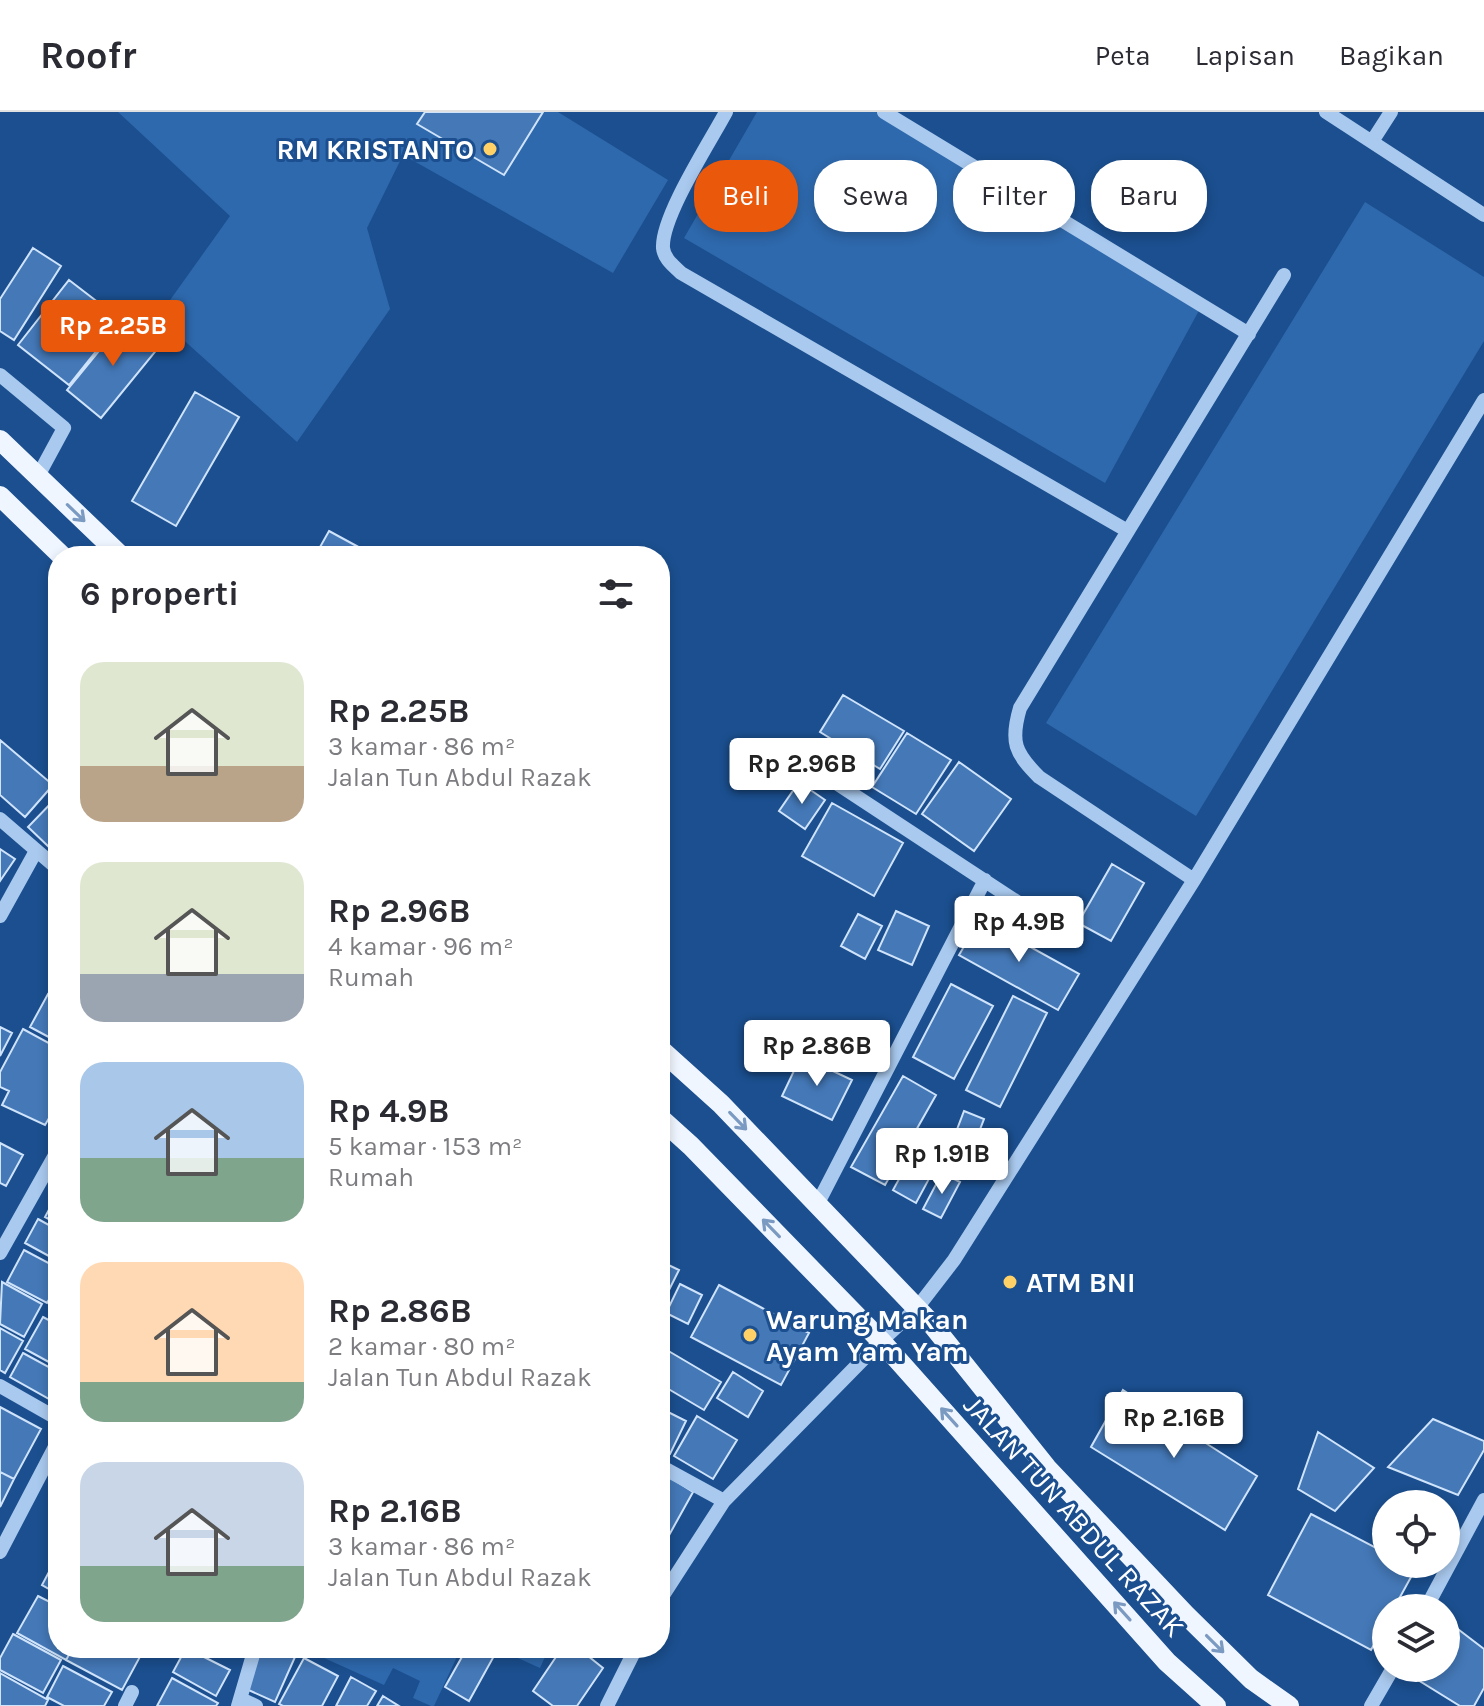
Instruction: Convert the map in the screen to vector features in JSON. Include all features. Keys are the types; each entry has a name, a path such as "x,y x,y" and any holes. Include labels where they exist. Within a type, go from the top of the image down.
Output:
{"main road":[{"path":"0,440 111,546"},
{"path":"0,496 52,546"},
{"name":"JALAN TUN ABDUL RAZAK","path":"670,1058 721,1104 930,1322 1047,1468 1229,1658 1251,1679 1289,1706"},
{"name":"JALAN TUN ABDUL RAZAK","path":"670,1127 881,1341 1167,1662 1216,1706"}],"street":[{"path":"726,112 672,212 663,243 663,252 669,262 681,273 1126,530"},
{"path":"884,112 1249,334"},
{"path":"1326,112 1484,215"},
{"path":"1373,140 1391,112"},
{"path":"1194,880 1039,777 1020,758 1014,726 1020,708 1126,530 1284,275"},
{"path":"0,375 64,428 38,476"},
{"path":"670,1585 724,1501 917,1308 954,1260 1194,880 1484,400"},
{"path":"833,781 1075,940"},
{"path":"0,819 48,861"},
{"path":"0,916 36,851"},
{"path":"818,1203 985,880"},
{"path":"0,1253 48,1168"},
{"path":"0,1386 48,1413"},
{"path":"0,1552 48,1460"},
{"path":"670,1471 724,1501"},
{"path":"1434,1594 1484,1500"},
{"path":"252,1658 240,1702 256,1706"},
{"path":"607,1706 631,1658"},
{"path":"1371,1706 1385,1682"},
{"path":"125,1706 132,1692"}],"shaded area":[{"path":"118,112 558,112 668,180 613,273 403,155 367,228 390,309 297,442 158,317 230,216"},
{"path":"757,112 883,112 962,160 953,160 953,232 1075,232 1075,228 1202,305 1105,483 684,238 694,221 694,232 798,232 798,160 729,160"},
{"path":"1365,202 1484,277 1484,341 1196,816 1046,723"},
{"path":"324,1658 456,1658 434,1706 413,1698 420,1681 393,1668 384,1685"},
{"path":"518,1658 544,1658 540,1668"}],"building":[{"name":"RM KRISTANTO","path":"425,112 543,112 504,175 417,124"},
{"path":"33,248 61,266 14,340 0,331 0,299"},
{"path":"69,280 121,320 69,385 18,345"},
{"path":"125,319 159,347 101,418 67,390"},
{"path":"195,392 239,417 176,526 132,501"},
{"path":"329,531 357,546 321,546"},
{"path":"843,695 904,731 880,769 820,732"},
{"path":"907,733 951,760 916,814 872,787"},
{"path":"0,740 48,781 48,791 25,817 0,795"},
{"path":"959,762 1011,799 974,851 922,814"},
{"path":"799,782 825,800 805,829 779,811"},
{"path":"832,803 903,843 874,896 802,856"},
{"path":"48,806 48,846 28,827"},
{"path":"0,849 15,859 0,881"},
{"path":"1112,864 1144,883 1111,941 1078,923"},
{"path":"896,911 929,926 912,965 878,950"},
{"path":"858,914 882,926 865,959 841,946"},
{"path":"980,919 1079,974 1058,1010 959,955"},
{"path":"951,984 993,1006 954,1079 913,1057"},
{"path":"48,994 48,1037 30,1027"},
{"path":"1013,996 1047,1013 1000,1107 966,1090"},
{"path":"0,1027 12,1033 0,1056"},
{"path":"23,1029 48,1043 48,1120 45,1125 2,1105 9,1091 0,1087 0,1072"},
{"path":"801,1056 852,1080 832,1120 782,1096"},
{"path":"903,1076 936,1095 885,1185 851,1167"},
{"path":"964,1111 984,1119 962,1176 942,1169"},
{"path":"921,1139 944,1151 916,1203 893,1190"},
{"path":"0,1143 23,1155 6,1186 0,1183"},
{"path":"942,1173 960,1182 941,1218 923,1209"},
{"path":"38,1219 48,1224 48,1256 25,1243"},
{"path":"24,1250 48,1263 47,1303 7,1282"},
{"path":"670,1266 679,1270 670,1288"},
{"path":"2,1282 42,1304 24,1337 0,1324"},
{"path":"680,1284 702,1295 688,1324 670,1315 670,1305"},
{"name":"Warung Makan Ayam Yam Yam","path":"719,1285 809,1333 781,1385 691,1337"},
{"path":"43,1317 48,1320 48,1362 25,1349"},
{"path":"0,1328 23,1341 5,1373 0,1370"},
{"path":"670,1352 721,1382 704,1410 670,1390"},
{"path":"23,1353 48,1367 48,1398 10,1377"},
{"path":"733,1372 763,1391 748,1417 717,1398"},
{"path":"1123,1390 1257,1476 1225,1530 1091,1447"},
{"path":"0,1407 41,1429 14,1479 0,1472"},
{"path":"670,1413 686,1421 670,1454"},
{"path":"697,1416 737,1440 713,1479 674,1456"},
{"path":"1433,1419 1484,1441 1484,1450 1460,1492 1446,1490 1388,1467"},
{"path":"1318,1432 1374,1468 1335,1511 1298,1489"},
{"path":"0,1472 14,1479 0,1507"},
{"path":"670,1477 693,1492 670,1533"},
{"path":"1311,1514 1372,1546 1372,1578 1410,1578 1402,1594 1372,1594 1371,1650 1268,1595"},
{"path":"48,1574 48,1588 42,1585"},
{"path":"38,1596 48,1601 48,1650 17,1633"},
{"path":"1460,1631 1484,1649 1484,1688 1474,1706 1460,1706 1421,1682 1460,1682"},
{"path":"13,1634 48,1653 48,1658 61,1660 43,1693 0,1670 0,1658"},
{"path":"67,1658 139,1658 122,1690"},
{"path":"181,1658 206,1658 230,1670 216,1696 173,1672"},
{"path":"258,1658 295,1658 275,1702 244,1688"},
{"path":"304,1658 338,1676 322,1706 283,1706 279,1704"},
{"path":"461,1658 493,1658 469,1701 445,1687"},
{"path":"555,1658 590,1658 603,1668 577,1706 553,1706 533,1691"},
{"path":"63,1666 112,1692 104,1706 64,1706 47,1697"},
{"path":"0,1673 48,1700 45,1706 0,1706"},
{"path":"351,1677 376,1691 367,1706 336,1706"},
{"path":"172,1678 218,1703 216,1706 157,1706"},
{"path":"383,1696 399,1706 377,1706"}],"place":[{"name":"RM KRISTANTO","path":"490,149"},
{"name":"ATM BNI","path":"1010,1282"},
{"name":"Warung Makan Ayam Yam Yam","path":"750,1335"}]}
